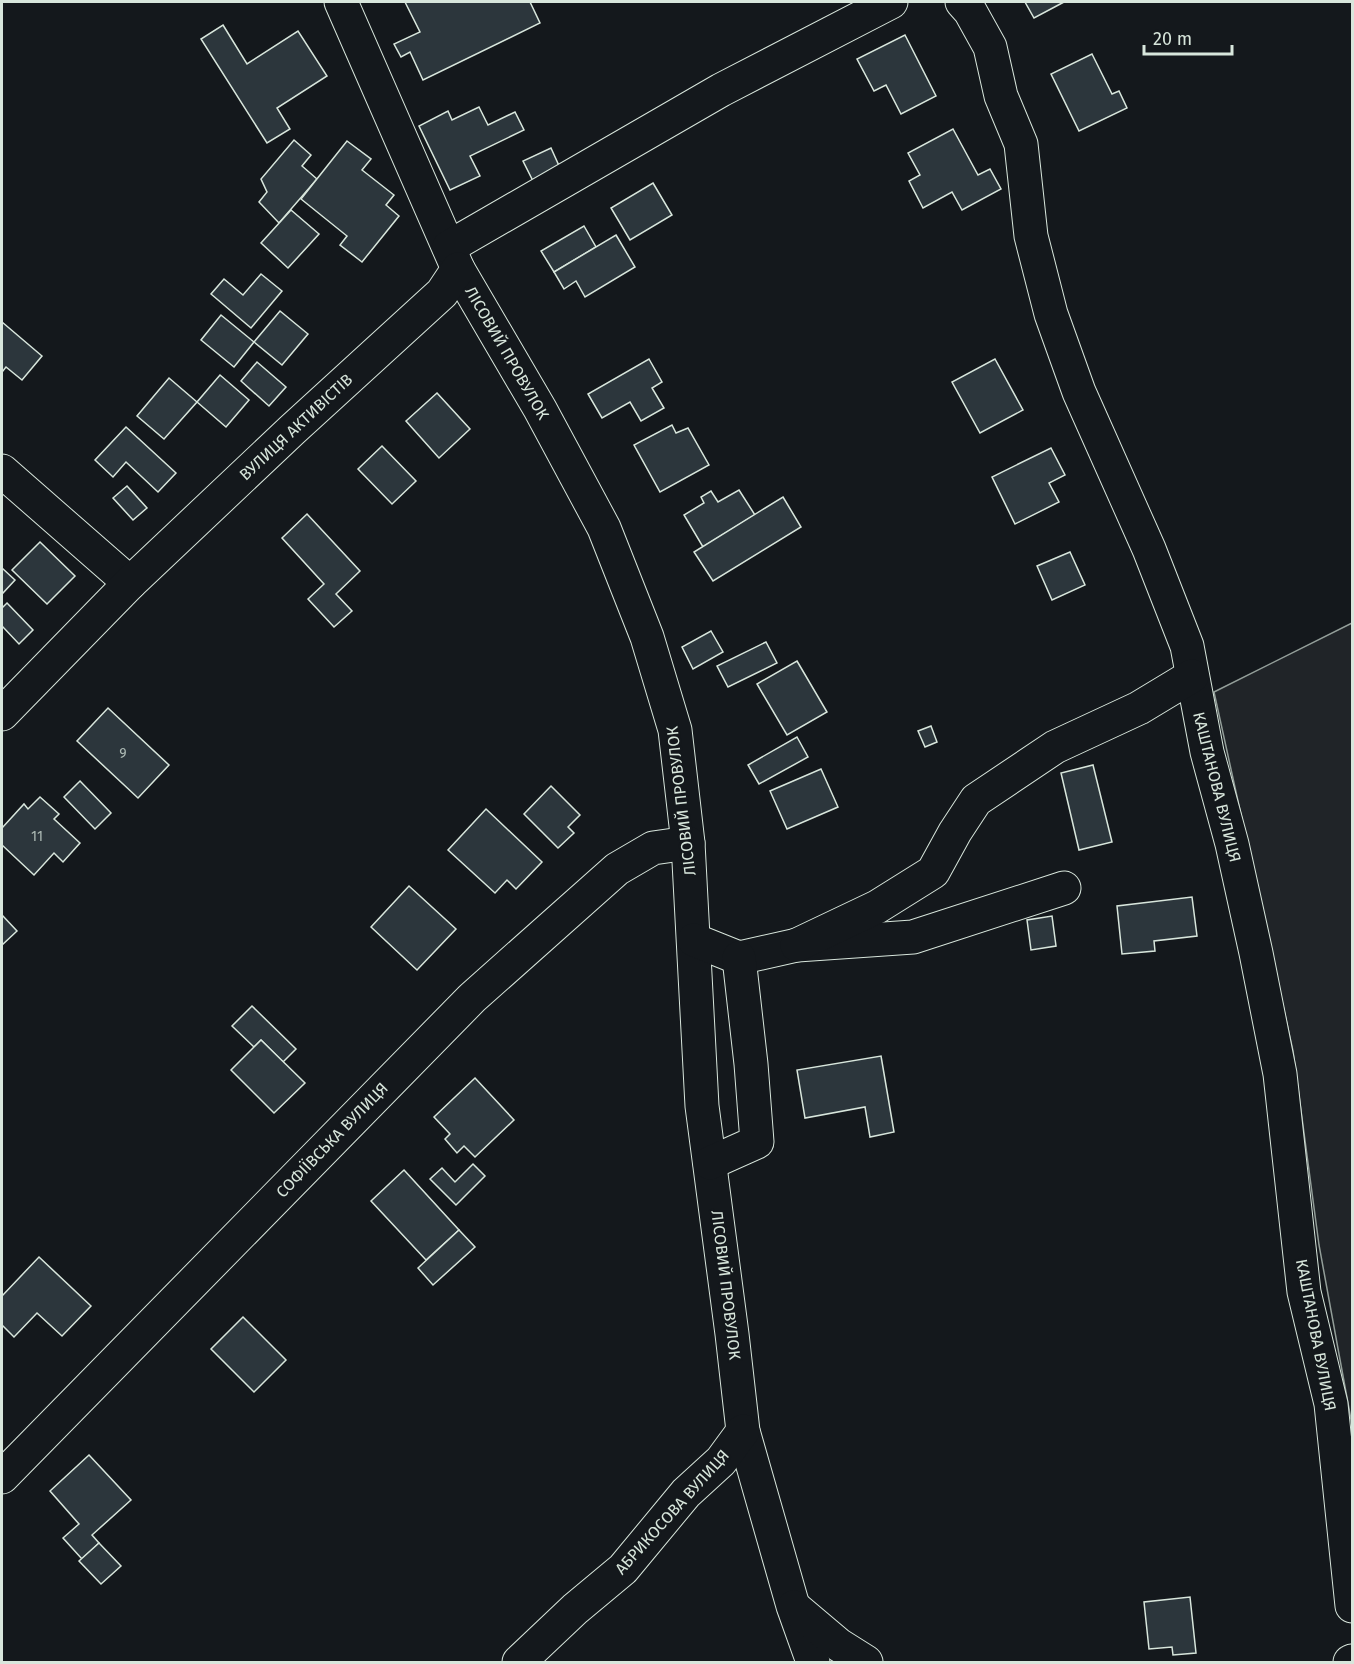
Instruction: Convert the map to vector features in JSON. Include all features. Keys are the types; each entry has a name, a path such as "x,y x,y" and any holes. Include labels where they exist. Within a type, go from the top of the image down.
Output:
{"street":[{"name":"ЛІСОВИЙ ПРОВУЛОК","path":"341,2 453,258 540,409 604,528 647,637 675,730 688,843 702,1106 743,1431 793,1606 813,1662"},
{"path":"453,258 722,90 891,2"},
{"name":"КАШТАНОВА ВУЛИЦЯ","path":"962,2 970,11 990,47 1001,96 1021,144 1031,236 1051,314 1079,392 1153,560 1187,646 1207,752 1232,844 1280,1074 1304,1292 1331,1404 1353,1606"},
{"name":"ВУЛИЦЯ АКТИВІСТІВ","path":"2,714 130,583 442,293 453,258"},
{"path":"2,471 130,583"},
{"path":"797,945 877,907 933,872 976,800 1055,747 1139,708 1192,676"},
{"name":"СОФІЇВСЬКА ВУЛИЦЯ","path":"2,1477 472,998 616,869 654,848 688,843"},
{"path":"694,940 739,958 797,945 913,937 1064,888"},
{"path":"710,1163 757,1142 739,958"},
{"name":"АБРИКОСОВА ВУЛИЦЯ","path":"519,1662 575,1609 623,1569 686,1493 721,1461 743,1431"},
{"path":"793,1606 839,1645 866,1662"}],"shaded area":[{"path":"1352,623 1352,1425 1319,1245 1293,1051 1214,692"}],"building":[{"path":"405,2 530,2 540,23 423,80 410,52 401,57 394,44 420,32"},
{"path":"1025,2 1064,2 1034,18"},
{"path":"223,25 247,64 298,31 327,76 277,108 290,129 267,143 201,39"},
{"path":"905,35 936,96 901,114 886,85 874,91 857,59"},
{"path":"1092,54 1112,94 1119,91 1127,108 1079,131 1051,74"},
{"path":"479,107 488,125 515,112 524,130 470,156 480,176 450,190 419,126 448,111 452,120"},
{"path":"953,129 978,175 990,169 1001,189 962,210 952,192 923,208 909,181 920,175 908,153"},
{"path":"294,140 311,155 302,166 317,179 279,223 259,202 267,192 261,179"},
{"path":"347,141 371,159 362,170 394,195 386,205 399,216 362,262 340,245 347,236 301,199"},
{"path":"551,148 560,168 533,181 523,161"},
{"path":"653,183 672,215 630,240 611,208"},
{"path":"291,210 319,234 288,268 261,243"},
{"path":"584,226 596,247 554,272 541,251"},
{"path":"616,235 635,267 585,297 576,281 564,289 554,272"},
{"path":"261,274 282,291 251,328 211,294 224,279 243,295"},
{"path":"280,311 308,334 282,365 254,342"},
{"path":"221,315 254,342 234,367 201,340"},
{"path":"2,322 42,356 22,380 6,367 2,372"},
{"path":"649,359 662,382 652,388 664,408 641,421 630,402 602,418 588,394"},
{"path":"995,359 1023,410 980,433 952,382"},
{"path":"257,362 286,387 269,406 241,381"},
{"path":"220,375 249,400 226,427 197,402"},
{"path":"169,378 197,402 164,439 137,416"},
{"path":"437,393 470,429 439,458 406,421"},
{"path":"672,425 676,433 688,428 709,465 660,492 634,445"},
{"path":"126,427 176,473 158,492 126,462 113,477 95,460"},
{"path":"382,446 416,481 392,504 358,469"},
{"path":"1051,448 1065,475 1049,483 1059,502 1015,524 992,477"},
{"path":"127,486 147,508 133,520 113,498"},
{"path":"739,490 755,515 703,547 684,515 704,503 701,497 711,491 718,502"},
{"path":"783,497 801,527 713,581 694,552"},
{"path":"307,514 360,571 336,594 352,611 334,627 308,599 324,584 282,538"},
{"path":"40,542 75,576 47,604 12,570"},
{"path":"1070,552 1085,585 1052,600 1037,566"},
{"path":"2,568 15,580 2,594"},
{"path":"7,603 33,630 19,644 2,626 2,608"},
{"path":"711,631 723,652 693,669 682,647"},
{"path":"766,642 777,663 728,687 717,666"},
{"path":"797,661 827,712 787,735 757,684"},
{"path":"108,708 169,765 138,798 77,741"},
{"path":"931,726 937,742 925,747 918,731"},
{"path":"797,737 808,757 759,784 748,765"},
{"path":"1093,765 1112,842 1079,850 1061,773"},
{"path":"821,769 838,807 787,829 770,791"},
{"path":"80,781 111,813 95,829 64,797"},
{"path":"551,786 580,815 568,827 574,833 558,848 524,814"},
{"path":"40,797 59,814 54,819 80,843 63,862 54,853 34,875 2,845 2,828 24,804 28,809"},
{"path":"486,809 542,862 516,889 507,880 495,893 448,850"},
{"path":"409,886 456,929 417,970 371,927"},
{"path":"1192,897 1197,936 1154,941 1155,951 1122,954 1117,906"},
{"path":"2,915 17,931 2,945"},
{"path":"1052,916 1056,946 1031,950 1027,920"},
{"path":"252,1006 296,1049 283,1062 261,1040 254,1047 232,1026"},
{"path":"261,1040 305,1083 274,1113 231,1070"},
{"path":"881,1056 894,1132 870,1137 865,1107 805,1118 797,1070"},
{"path":"475,1078 514,1120 475,1157 464,1146 457,1153 445,1139 450,1134 434,1117"},
{"path":"473,1164 485,1176 456,1205 430,1179 442,1168 455,1182"},
{"path":"404,1170 459,1230 426,1260 371,1201"},
{"path":"459,1230 475,1247 433,1285 418,1268"},
{"path":"39,1257 91,1306 62,1336 37,1313 14,1337 2,1325 2,1296"},
{"path":"243,1317 286,1360 254,1392 211,1349"},
{"path":"89,1455 131,1500 92,1535 99,1543 82,1559 63,1538 79,1524 50,1491"},
{"path":"99,1543 121,1566 101,1584 79,1561"},
{"path":"1190,1597 1196,1653 1173,1655 1172,1647 1149,1649 1144,1602"}]}
